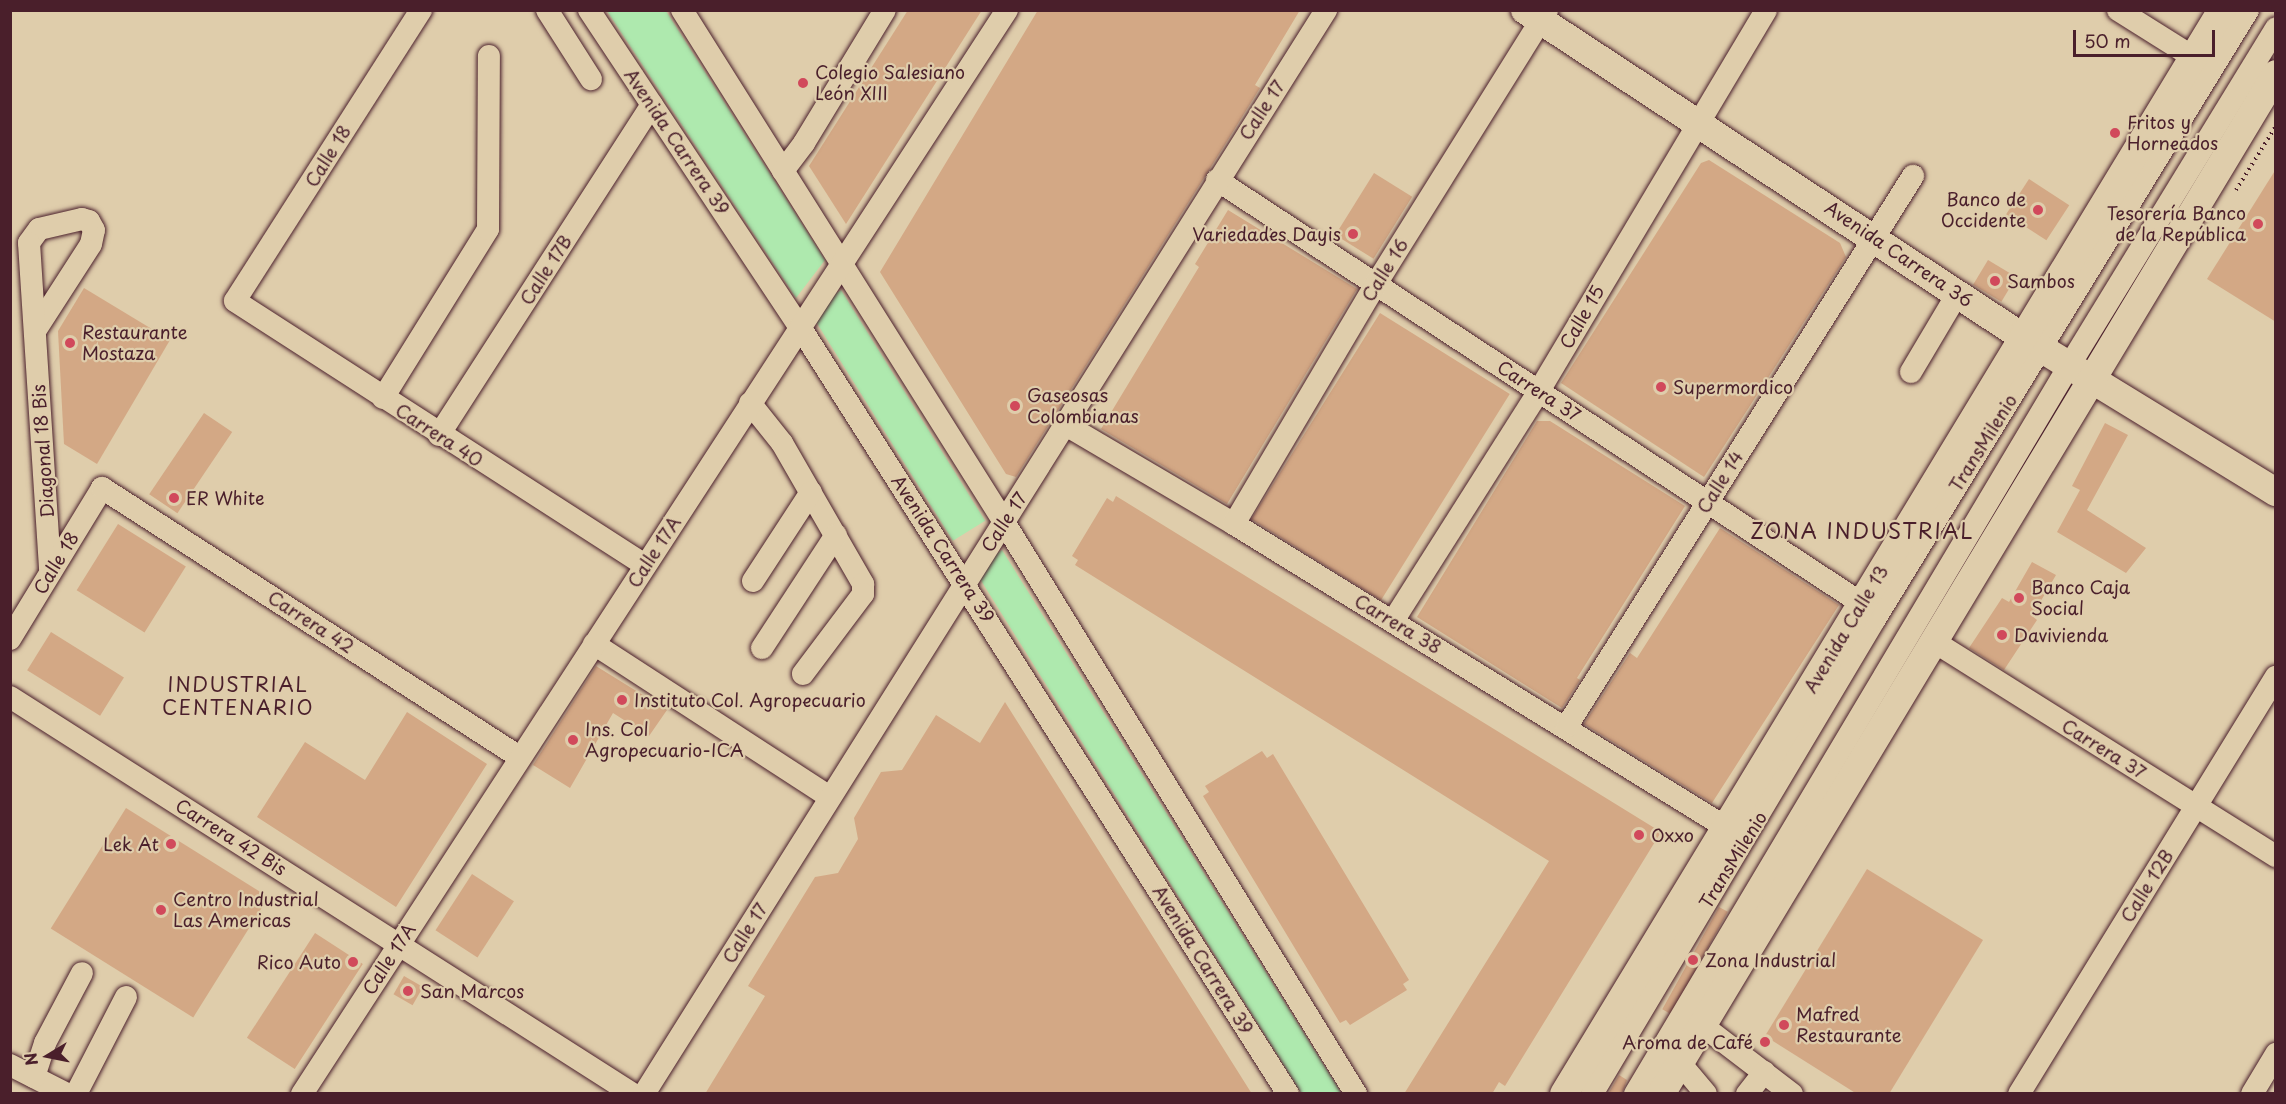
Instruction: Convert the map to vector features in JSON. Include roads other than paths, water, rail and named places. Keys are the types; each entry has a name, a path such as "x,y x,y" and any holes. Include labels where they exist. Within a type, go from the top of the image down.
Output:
{"main road":[{"name":"Avenida Calle 13","path":"1564,1094 1861,603 2031,343 2222,10"},
{"name":"Avenida Carrera 36","path":"1538,14 1874,236 2031,343 2276,492"},
{"path":"1661,1094 1933,641 2079,373 2276,74"}],"street":[{"name":"Calle 18","path":"236,301 421,10"},
{"path":"548,10 591,79"},
{"name":"Avenida Carrera 39","path":"589,10 800,327 1288,1094"},
{"path":"681,10 1004,522 1356,1094"},
{"path":"783,171 804,143 885,10"},
{"name":"Calle 17A","path":"302,1094 1007,10"},
{"name":"Calle 17","path":"644,1094 1066,425 1216,180 1326,10"},
{"name":"Calle 15","path":"1394,621 1539,391 1766,10"},
{"path":"2118,10 2193,57"},
{"name":"TransMilenio","path":"1592,1094 2031,343 2248,10"},
{"name":"Calle 16","path":"1234,524 1538,14"},
{"name":"TransMilenio","path":"1635,1094 2079,373 2276,28"},
{"path":"383,398 488,229 489,56"},
{"name":"Calle 17B","path":"439,435 652,105"},
{"name":"Calle 14","path":"1567,726 1913,176"},
{"name":"Carrera 37","path":"1216,180 1861,603"},
{"name":"Diagonal 18 Bis","path":"35,331 91,244 93,230 89,221 82,219 33,233 20,269 35,331 50,572"},
{"path":"1911,372 1958,293"},
{"name":"Carrera 40","path":"236,301 439,435 645,565"},
{"path":"750,403 782,443 860,575 862,594 802,674"},
{"name":"Carrera 38","path":"1066,425 1567,726 1727,828"},
{"name":"Calle 18","path":"10,639 102,488"},
{"name":"Carrera 42","path":"102,488 520,757"},
{"path":"753,581 811,492"},
{"path":"762,648 836,535"},
{"name":"Carrera 37","path":"1933,641 2276,856"},
{"path":"594,644 830,797"},
{"name":"Calle 12B","path":"2019,1094 2276,677"},
{"name":"Carrera 42 Bis","path":"10,697 400,943 633,1094"},
{"path":"34,1077 45,1043 82,973"},
{"path":"76,1094 126,997"},
{"path":"1703,1026 1792,1094"},
{"path":"2252,1094 2276,1054"},
{"path":"1680,1063 1706,1094"},
{"path":"10,1065 67,1094"},
{"path":"1747,1094 1764,1072"}],"place":[{"name":"Colegio Salesiano León XIII","path":"803,83"},
{"name":"Fritos y Horneados","path":"2115,133"},
{"name":"Banco de Occidente","path":"2038,210"},
{"name":"Tesorería Banco de la República","path":"2258,224"},
{"name":"Variedades Dayis","path":"1353,234"},
{"name":"Sambos","path":"1995,281"},
{"name":"Restaurante Mostaza","path":"70,343"},
{"name":"Supermordico","path":"1661,387"},
{"name":"Gaseosas Colombianas","path":"1015,406"},
{"name":"ER White","path":"174,498"},
{"name":"Banco Caja Social","path":"2019,598"},
{"name":"Davivienda","path":"2002,635"},
{"name":"Instituto Col. Agropecuario","path":"622,700"},
{"name":"Ins. Col Agropecuario-ICA","path":"573,740"},
{"name":"Oxxo","path":"1639,835"},
{"name":"Lek At","path":"171,844"},
{"name":"Centro Industrial Las Americas","path":"161,910"},
{"name":"Zona Industrial","path":"1693,960"},
{"name":"Rico Auto","path":"353,962"},
{"name":"San Marcos","path":"408,991"},
{"name":"Mafred Restaurante","path":"1784,1025"},
{"name":"Aroma de Café","path":"1765,1042"}],"district":[{"name":"ZONA INDUSTRIAL","path":"1862,530"},
{"name":"INDUSTRIAL CENTENARIO","path":"238,696"}]}
